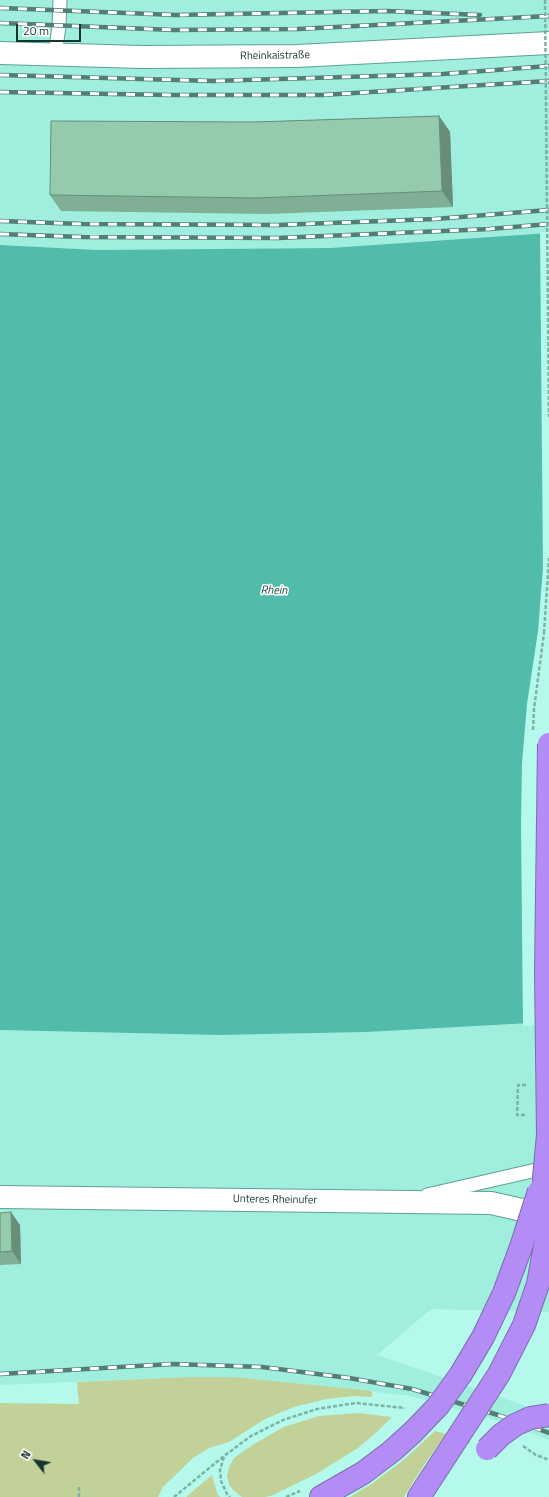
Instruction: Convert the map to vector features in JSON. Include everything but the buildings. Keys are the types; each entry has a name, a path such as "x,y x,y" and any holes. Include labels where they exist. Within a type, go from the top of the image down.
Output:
{"highway":[{"path":"419,1497 499,1374 524,1325 538,1284 546,1240 546,1172 548,1134 541,738"},
{"path":"321,1497 363,1473 392,1451 438,1406 461,1374 483,1337 506,1286 521,1247 546,1172"},
{"path":"487,1449 501,1435 515,1425 530,1418 549,1415"}],"street":[{"name":"Rheinkaistraße","path":"0,53 142,57 297,56 549,43"},
{"name":"Unteres Rheinufer","path":"0,1197 491,1203 549,1216"}],"lane":[{"path":"55,55 59,26 60,0"},
{"path":"404,1201 546,1172"}],"path":[{"path":"545,0 549,417"},
{"path":"541,738 534,710 544,633 549,558"},
{"path":"518,1085 517,1115 529,1115"},
{"path":"174,1497 251,1436 283,1420 317,1409 356,1404 396,1407 412,1410"},
{"path":"522,1445 536,1455 549,1460"},
{"path":"224,1456 220,1470 220,1481 230,1497"},
{"path":"78,1488 79,1497"}],"shaded area":[{"path":"0,0 549,0 549,233 330,248 98,250 0,245"},
{"path":"549,1022 549,1312 431,1309 377,1355 520,1404 549,1418 549,1440 495,1420 411,1396 324,1386 234,1377 192,1377 0,1385 0,1030 218,1035 367,1032"},
{"path":"189,1377 234,1377 372,1391 372,1397 354,1396 326,1399 294,1407 265,1419 229,1442 209,1448 193,1458 163,1487 158,1497 0,1497 0,1403 79,1404 77,1382"},
{"path":"358,1413 392,1417 358,1448 316,1474 273,1495 266,1497 242,1497 233,1490 229,1484 227,1476 229,1467 234,1458 254,1444 284,1427 319,1416"},
{"path":"435,1431 446,1434 404,1497 350,1497 370,1485 401,1462"},
{"path":"212,1475 217,1493 220,1497 186,1497"}],"water":[{"name":"Rhein","path":"549,233 549,1022 367,1032 218,1035 0,1030 0,245 98,250 330,248"}],"pier":[{"path":"549,231 549,1024 523,1026 521,823 522,763 527,704 538,631 543,568 540,232"}],"railway":[{"path":"0,8 176,15 387,11 480,15"},
{"path":"0,23 174,30 298,29 549,16"},
{"path":"0,75 213,81 443,74 549,66"},
{"path":"0,92 170,95 322,95 549,81"},
{"path":"0,221 82,224 278,225 435,219 549,210"},
{"path":"0,234 82,237 278,238 490,229 549,224"},
{"path":"0,1374 172,1364 262,1367 349,1378 412,1389 498,1415 549,1433"}]}
